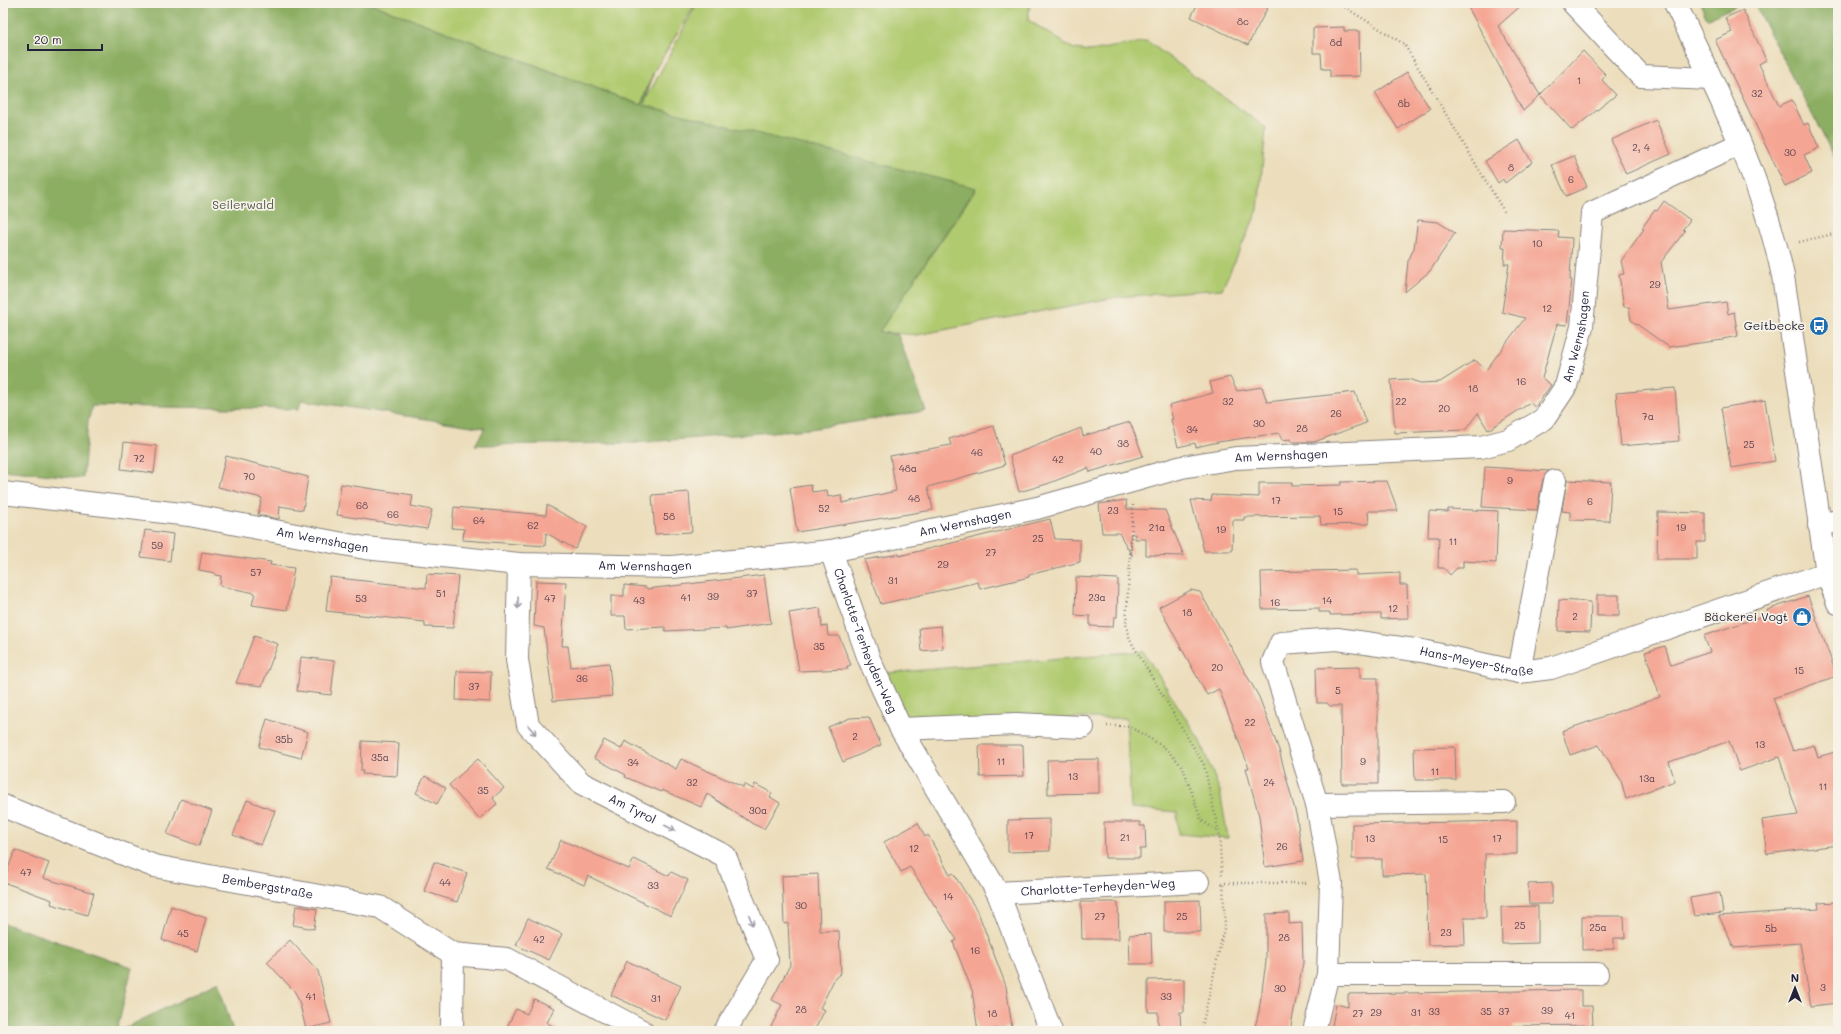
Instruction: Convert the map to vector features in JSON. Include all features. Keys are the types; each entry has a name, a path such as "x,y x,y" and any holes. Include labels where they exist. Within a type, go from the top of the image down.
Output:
{"street":[{"path":"1573,3 1641,76 1711,79"},
{"path":"1676,3 1740,144 1758,188 1777,247 1784,276 1796,357 1828,523 1827,573 1838,603"},
{"name":"Am Wernshagen","path":"3,492 189,515 365,548 519,564 672,567 831,551 1037,508 1182,468 1236,458 1481,447 1508,440 1544,419 1566,386 1582,327 1592,213 1740,144"},
{"path":"1519,672 1555,481"},
{"name":"Charlotte-Terheyden-Weg","path":"831,551 869,659 901,729 998,893 1051,1031"},
{"name":"Am Tyrol","path":"519,564 517,660 528,725 581,783 725,856 767,960 725,1031"},
{"name":"Hans-Meyer-Straße","path":"1314,1031 1328,974 1331,883 1318,804 1273,662 1281,643 1337,639 1422,650 1519,672 1551,668 1827,573"},
{"path":"901,729 1016,724 1083,727"},
{"path":"1318,804 1504,802"},
{"name":"Bembergstraße","path":"3,806 154,866 380,907 452,954"},
{"name":"Charlotte-Terheyden-Weg","path":"998,893 1198,882"},
{"path":"450,1031 452,1028 452,954 508,959 642,1031"},
{"path":"1328,974 1597,974"}],"path":[{"path":"1338,3 1404,44 1505,213"},
{"path":"1777,247 1838,233"},
{"path":"1134,481 1126,624 1130,640 1204,765 1219,833 1225,924 1201,1031"},
{"path":"1083,727 1128,726 1164,747 1184,767 1201,820 1219,833"},
{"path":"1222,883 1331,883"}],"green space":[{"name":"Seilerwald","path":"3,3 369,3 641,105 654,71 644,105 976,188 879,332 898,335 926,411 810,429 635,443 475,445 485,428 301,400 299,409 92,406 88,422 83,478 3,470"},
{"path":"369,3 696,3 654,71 641,105"},
{"path":"697,3 1030,3 1028,20 1074,49 1090,51 1147,41 1266,128 1258,210 1222,289 1117,297 917,335 879,332 976,189 643,105"},
{"path":"1700,3 1743,3 1707,19"},
{"path":"1754,3 1838,3 1838,164"},
{"path":"1143,651 1199,739 1220,791 1228,838 1178,834 1177,812 1131,808 1126,718 908,724 887,673"},
{"path":"3,923 132,967 117,1031 3,1031"},
{"path":"218,982 233,1031 119,1031"}],"building":[{"path":"1198,3 1270,3 1248,45 1191,17"},
{"path":"1466,3 1524,3 1498,26 1540,95 1523,111"},
{"path":"1743,10 1766,60 1759,64 1779,106 1792,100 1804,125 1808,123 1819,148 1804,155 1812,173 1785,186 1715,40 1732,32 1725,18"},
{"path":"1344,27 1344,31 1359,31 1360,76 1330,77 1330,69 1322,69 1321,53 1313,53 1313,28"},
{"path":"1583,51 1606,75 1602,80 1616,95 1572,130 1540,95"},
{"path":"1407,72 1430,109 1398,129 1375,93"},
{"path":"1656,120 1671,154 1626,174 1611,140"},
{"path":"1519,140 1532,162 1505,183 1503,179 1498,183 1485,161"},
{"path":"1574,156 1587,187 1566,196 1552,165"},
{"path":"1664,201 1690,220 1683,229 1685,231 1661,262 1669,310 1726,302 1728,314 1734,312 1738,336 1723,340 1669,347 1631,320 1629,307 1624,307 1619,275 1624,274 1621,261 1644,229 1642,228 1655,210 1657,211"},
{"path":"1418,220 1438,222 1455,233 1430,271 1405,292 1408,261 1414,248"},
{"path":"1503,229 1559,231 1558,237 1572,238 1570,280 1572,280 1567,325 1557,324 1542,378 1551,385 1535,407 1530,403 1488,430 1478,413 1465,430 1395,433 1391,380 1408,379 1420,383 1440,382 1475,360 1486,370 1525,318 1502,312 1509,264 1504,264 1505,248 1502,248"},
{"path":"1230,377 1237,391 1262,387 1267,402 1355,392 1366,423 1314,442 1292,442 1291,439 1282,440 1279,433 1218,442 1196,447 1195,443 1178,447 1169,405 1213,393 1210,382"},
{"path":"1675,388 1679,441 1621,446 1616,393"},
{"path":"1765,400 1775,461 1731,468 1721,408"},
{"path":"1130,422 1143,456 1090,472 1088,468 1047,484 1019,492 1010,456 1081,428 1083,436"},
{"path":"994,426 1005,465 928,487 933,510 797,532 790,488 811,485 812,492 827,490 828,497 841,495 842,503 896,491 890,456 951,445 949,439"},
{"path":"124,442 157,446 154,473 121,469"},
{"path":"226,456 308,477 303,510 280,506 279,519 258,515 262,498 218,487"},
{"path":"1485,467 1549,471 1543,479 1537,510 1482,507"},
{"path":"1567,480 1611,482 1609,521 1570,520 1570,512 1562,511"},
{"path":"1387,481 1398,511 1368,511 1369,524 1321,525 1320,516 1244,517 1244,520 1233,520 1232,551 1204,551 1191,500 1211,501 1212,495 1259,497 1259,483 1292,483 1292,486 1341,485 1341,482"},
{"path":"341,484 413,495 411,506 432,510 427,529 337,515"},
{"path":"689,492 692,532 655,534 652,495"},
{"path":"1126,500 1127,509 1165,510 1184,556 1146,555 1146,539 1135,539 1135,534 1130,534 1132,556 1119,533 1102,533 1099,504"},
{"path":"547,505 587,527 575,549 546,533 545,546 463,540 464,529 452,528 454,507 546,515"},
{"path":"1448,509 1498,511 1496,563 1463,561 1463,568 1457,568 1450,575 1444,568 1438,568 1439,537 1428,537 1429,511 1448,512"},
{"path":"1658,512 1705,513 1705,542 1697,542 1697,559 1657,559"},
{"path":"1050,519 1055,539 1080,540 1080,562 980,589 978,582 881,604 864,560 899,554 899,556"},
{"path":"145,530 173,534 170,561 141,557"},
{"path":"202,552 271,562 270,565 294,568 287,610 252,605 255,593 220,586 221,576 215,575 215,573 199,570"},
{"path":"1356,570 1356,575 1400,573 1400,585 1407,585 1408,618 1381,619 1381,614 1330,615 1330,612 1319,612 1319,608 1262,609 1261,572"},
{"path":"427,574 458,576 453,628 425,627 425,622 326,611 330,577 426,588"},
{"path":"764,575 771,623 726,630 726,628 665,631 665,627 626,629 625,616 611,616 611,596 624,596 624,585 646,587 647,589"},
{"path":"1076,577 1118,579 1117,617 1114,617 1113,627 1090,626 1090,616 1075,615"},
{"path":"536,581 566,582 562,646 568,646 571,667 609,663 612,696 553,701 544,628 534,626"},
{"path":"1191,590 1200,592 1259,697 1279,750 1297,818 1303,861 1265,867 1259,816 1246,768 1249,768 1219,689 1207,695 1159,607"},
{"path":"1597,595 1619,595 1619,616 1597,616"},
{"path":"1808,596 1837,676 1773,698 1793,751 1814,745 1818,757 1838,751 1838,845 1767,854 1762,820 1798,815 1779,757 1740,771 1729,741 1669,762 1675,781 1626,799 1621,780 1599,745 1570,755 1562,731 1660,697 1645,652 1665,646 1671,665 1710,652 1704,636 1768,614 1767,610"},
{"path":"1559,600 1591,602 1590,632 1558,631"},
{"path":"820,608 822,627 827,626 828,636 839,636 851,665 847,666 848,669 799,671 789,613"},
{"path":"941,626 943,649 921,651 919,628"},
{"path":"254,636 278,644 262,686 236,683"},
{"path":"301,657 335,661 331,695 297,691"},
{"path":"1360,667 1360,678 1378,678 1378,784 1342,784 1341,706 1330,706 1327,703 1317,703 1316,668"},
{"path":"457,671 491,672 490,702 456,700"},
{"path":"869,717 881,745 843,762 828,727 850,718"},
{"path":"267,719 308,732 301,758 259,747"},
{"path":"604,740 621,749 625,741 676,769 681,759 743,787 744,784 753,789 755,784 772,793 770,797 780,803 764,829 753,824 707,794 701,807 662,790 661,792 625,777 626,775 594,758"},
{"path":"362,741 399,743 397,776 362,774"},
{"path":"979,745 1023,745 1024,776 980,777"},
{"path":"1455,747 1456,780 1415,780 1414,748"},
{"path":"478,759 504,788 493,798 497,804 479,819 449,785"},
{"path":"1099,759 1099,793 1048,794 1047,760"},
{"path":"425,776 446,788 437,804 416,793"},
{"path":"181,799 212,811 199,846 167,834"},
{"path":"247,800 275,811 261,845 233,835"},
{"path":"1050,819 1050,851 1008,852 1008,820"},
{"path":"1517,821 1517,854 1485,854 1486,918 1464,918 1465,944 1428,945 1426,874 1382,875 1382,859 1352,859 1352,824"},
{"path":"1104,822 1140,822 1140,826 1145,826 1146,849 1140,849 1140,858 1105,858"},
{"path":"918,823 925,837 928,835 950,875 953,873 978,912 1006,986 1012,1027 978,1031 972,990 953,942 957,940 910,867 901,872 884,842"},
{"path":"561,840 629,869 634,859 669,876 671,872 688,880 671,916 588,876 584,885 548,869"},
{"path":"15,850 49,863 43,878 94,893 87,915 51,904 52,900 3,882"},
{"path":"434,862 467,873 457,902 424,891"},
{"path":"818,874 820,931 839,931 841,973 835,978 820,1008 825,1010 814,1031 769,1031 782,1005 772,1000 790,965 788,923 784,924 782,876"},
{"path":"1552,883 1552,904 1529,904 1528,884"},
{"path":"1720,893 1723,913 1694,916 1690,898"},
{"path":"1200,900 1201,932 1164,932 1164,901"},
{"path":"1081,902 1118,902 1119,939 1082,939"},
{"path":"1838,902 1838,1003 1811,1006 1800,943 1734,948 1719,916 1819,909 1818,903"},
{"path":"171,906 206,918 197,951 162,940"},
{"path":"296,906 317,909 314,929 293,925"},
{"path":"1538,906 1538,943 1502,944 1501,907"},
{"path":"1289,913 1289,924 1302,923 1303,963 1290,1031 1254,1031 1259,1011 1266,962 1266,914"},
{"path":"1582,916 1624,916 1625,938 1614,938 1614,949 1582,950"},
{"path":"528,918 562,934 549,960 516,945"},
{"path":"1151,934 1152,964 1130,964 1129,935"},
{"path":"290,940 318,971 331,1023 306,1029 299,1001 295,992 267,962"},
{"path":"627,961 681,986 665,1020 611,995"},
{"path":"1184,979 1184,1012 1180,1012 1181,1031 1158,1031 1158,1012 1148,1012 1148,980"},
{"path":"1581,990 1581,1006 1592,1006 1593,1025 1513,1026 1514,1031 1355,1031 1332,1026 1336,1004 1348,1007 1348,994"},
{"path":"534,999 554,1008 547,1023 563,1031 505,1031 516,1009 527,1014"}],"place":[{"name":"Geitbecke","path":"1819,326"},
{"name":"Bäckerei Vogt","path":"1802,617"}]}
